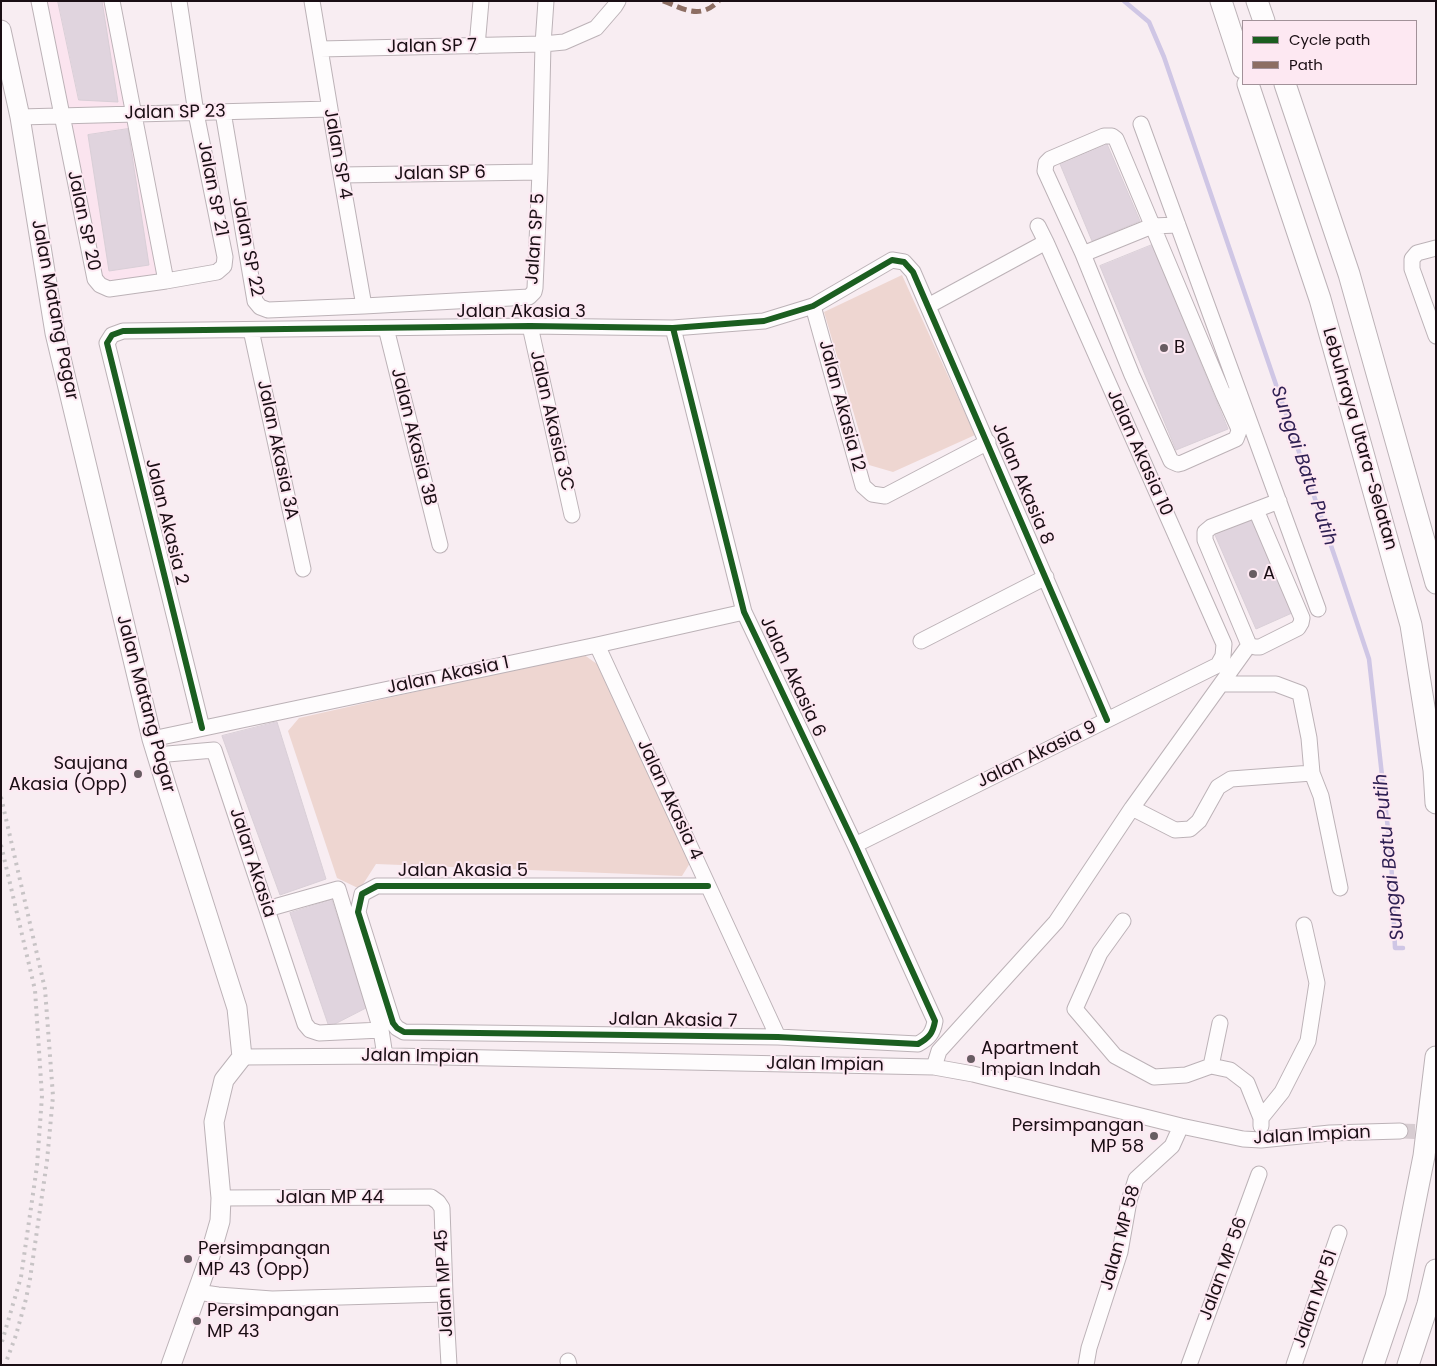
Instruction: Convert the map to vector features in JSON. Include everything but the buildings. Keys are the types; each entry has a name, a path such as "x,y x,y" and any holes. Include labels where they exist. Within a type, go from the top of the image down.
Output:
{"highway":[{"path":"1221,1 1242,65"},
{"path":"1257,1 1264,20"},
{"name":"Lebuhraya Utara–Selatan","path":"1248,85 1320,299 1411,626 1434,770 1436,802"},
{"name":"Lebuhraya Utara–Selatan","path":"1285,85 1349,274 1436,583"},
{"path":"1373,1365 1398,1288 1424,1156 1436,1057"},
{"path":"1408,1365 1428,1304 1436,1270"}],"main road":[{"name":"Jalan Matang Pagar","path":"1,30 20,117 55,333 154,747 237,1008 242,1057"},
{"path":"171,1365 210,1259 220,1221 221,1198 214,1122 224,1080 242,1057"}],"street":[{"name":"Jalan SP 20","path":"39,1 94,279 100,285 109,289 216,272 224,266"},
{"path":"112,1 166,281"},
{"name":"Jalan SP 21","path":"179,1 196,113 225,257 224,266"},
{"name":"Jalan SP 4","path":"312,1 340,175 364,306"},
{"path":"477,46 480,1"},
{"name":"Jalan SP 5","path":"364,306 525,298 532,295 535,288 546,1"},
{"name":"Jalan SP 7","path":"320,48 477,46 564,42 596,28 618,1"},
{"name":"Jalan SP 23","path":"20,117 330,109"},
{"name":"Jalan SP 22","path":"223,112 255,301 260,307 268,310 364,306"},
{"path":"1141,124 1318,610"},
{"path":"1104,136 1112,136 1118,142 1152,226 1239,431 1236,439 1178,464 1171,461 1132,375 1083,254 1045,171 1046,163 1050,159 1104,136"},
{"name":"Jalan SP 6","path":"340,175 540,172"},
{"path":"1083,254 1152,226 1178,225"},
{"name":"Jalan Akasia 10","path":"1038,226 1224,644 1223,656 1218,665"},
{"path":"928,306 1046,242"},
{"path":"1436,248 1417,253 1412,259 1412,269 1432,316 1436,336"},
{"name":"Jalan Akasia 3","path":"123,331 530,326 673,328 764,321 813,306 892,260 904,262"},
{"name":"Jalan Akasia 8","path":"904,262 913,272 1107,720"},
{"name":"Jalan Akasia 12","path":"813,306 863,486 872,494 885,496 988,442"},
{"name":"Jalan Akasia 3C","path":"530,326 572,515"},
{"name":"Jalan Akasia 3B","path":"386,328 440,545"},
{"name":"Jalan Akasia 6","path":"673,328 744,612 855,845 935,1021"},
{"name":"Jalan Akasia 3A","path":"251,330 303,570"},
{"name":"Jalan Akasia 2","path":"123,331 112,335 107,343 202,728"},
{"path":"1224,396 1240,396"},
{"path":"1256,510 1302,618 1298,628 1260,647 1249,645 1204,536 1205,532 1211,527 1256,510 1279,502"},
{"path":"921,641 1046,577"},
{"name":"Jalan Akasia 1","path":"154,747 202,728 597,645 744,612"},
{"name":"Jalan Akasia 4","path":"597,645 778,1038"},
{"path":"934,1067 939,1050 1056,922 1132,808 1249,645"},
{"name":"Jalan Akasia 9","path":"855,845 1218,665"},
{"path":"1222,684 1276,684 1300,693 1309,738 1312,773 1321,796 1340,888"},
{"name":"Jalan Akasia","path":"154,747 214,750 305,1024 310,1030 320,1034 381,1030"},
{"path":"1132,808 1175,830 1190,829 1199,821 1218,787 1231,779 1312,773"},
{"name":"Jalan Akasia 5","path":"397,1028 393,1023 358,912 362,894 377,886 708,886"},
{"path":"267,909 338,889 381,1030 385,1056"},
{"path":"1123,921 1100,953 1075,1009 1115,1056 1154,1077 1186,1075 1211,1066 1230,1070 1247,1083 1261,1118 1262,1140"},
{"path":"1261,1118 1282,1092 1308,1041 1317,983 1304,925"},
{"name":"Jalan Akasia 7","path":"397,1028 404,1032 778,1038 918,1044 933,1031 935,1021"},
{"path":"1211,1066 1220,1023"},
{"name":"Jalan Impian","path":"242,1057 385,1056 934,1067 974,1074 1181,1126 1243,1139 1262,1140 1330,1133 1400,1132"},
{"name":"Jalan MP 58","path":"1086,1365 1089,1348 1120,1252 1128,1202 1136,1179 1172,1146 1181,1126"},
{"name":"Jalan MP 56","path":"1189,1365 1259,1174"},
{"name":"Jalan MP 44","path":"221,1198 431,1197 438,1202"},
{"name":"Jalan MP 45","path":"438,1202 442,1208 449,1365"},
{"name":"Jalan MP 51","path":"1294,1365 1339,1233"},
{"path":"198,1292 272,1299 445,1294"}],"shaded area":[{"path":"45,1 109,1 162,277 111,283 103,280"},
{"path":"902,275 975,435 893,472 869,465 824,312"},
{"path":"583,654 597,664 690,863 682,876 376,864 360,889 337,878 288,731 299,718"}],"waterway":[{"name":"Sungai Batu Putih","path":"1124,1 1149,22 1164,57 1369,659 1391,856 1395,948 1403,948"}],"tunnel":[{"path":"1400,1131 1436,1132"}],"railway":[{"path":"1,797 45,989 53,1096 47,1161 30,1279 16,1335 5,1365"},
{"path":"1,845 35,990 42,1096 37,1166 21,1277 1,1345"}],"marked path":[{"path":"663,1 692,11 705,10 719,1"}],"cycle path":[{"path":"202,728 107,343 112,335 123,331 530,326 673,328 764,321 813,306 892,260 904,262 913,272 1107,720"},
{"path":"673,328 744,612 855,845 935,1021 932,1032 918,1044 778,1037 404,1032 393,1023 358,912 362,894 377,886 708,886"}],"place":[{"name":"B","path":"1164,348"},
{"name":"A","path":"1253,574"},
{"name":"Saujana Akasia (Opp)","path":"138,774"},
{"name":"Apartment Impian Indah","path":"971,1059"},
{"name":"Persimpangan MP 58","path":"1154,1136"},
{"name":"Persimpangan MP 43 (Opp)","path":"188,1259"},
{"name":"Persimpangan MP 43","path":"197,1321"}]}
